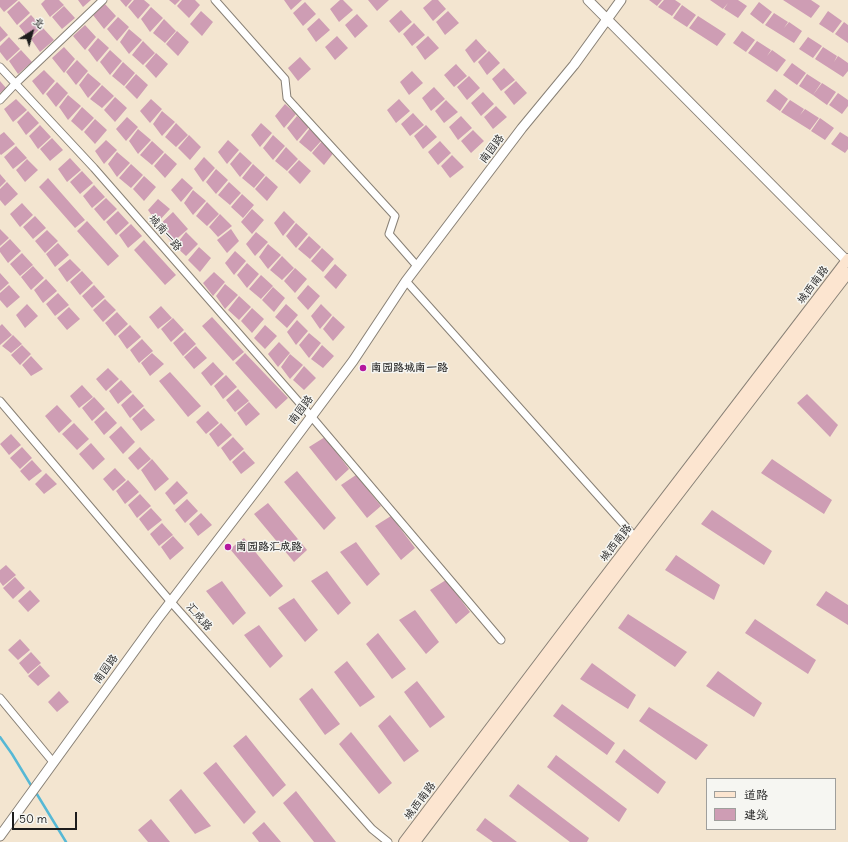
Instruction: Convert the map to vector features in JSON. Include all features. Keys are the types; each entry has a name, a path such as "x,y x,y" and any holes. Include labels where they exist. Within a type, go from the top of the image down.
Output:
{"main road":[{"name":"城西南路","path":"404,842 635,536 848,260"},
{"name":"城西南路","path":"415,842 848,273"}],"street":[{"path":"0,100 103,0"},
{"path":"215,0 285,79 287,98 395,216 390,234 417,266"},
{"path":"588,0 848,260"},
{"name":"南园路","path":"0,836 171,602 353,361 417,266 522,128 574,65 621,0"},
{"name":"城南一路","path":"0,66 94,168 312,416 501,640"},
{"path":"406,281 635,536"},
{"name":"汇成路","path":"0,401 171,602 372,829 388,842"},
{"path":"0,698 51,766"}],"building":[{"path":"0,0 18,0 4,12 0,7"},
{"path":"45,0 59,0 64,5 50,17 41,4"},
{"path":"78,0 91,0 83,7"},
{"path":"120,0 132,0 126,7"},
{"path":"134,0 144,0 150,5 138,19 128,7"},
{"path":"169,0 180,0 175,5"},
{"path":"182,0 195,0 200,5 189,18 177,6"},
{"path":"284,0 302,0 291,10"},
{"path":"340,0 343,0 353,10 339,22 330,9"},
{"path":"368,0 389,0 377,11"},
{"path":"432,0 438,0 446,9 433,21 423,8"},
{"path":"649,0 662,0 657,6"},
{"path":"664,0 675,0 681,4 672,16 658,7"},
{"path":"710,0 738,0 747,6 738,18 724,9 728,3 723,9"},
{"path":"783,0 811,0 820,6 811,18"},
{"path":"19,1 30,13 17,25 7,12"},
{"path":"305,2 316,14 303,26 293,13"},
{"path":"759,2 772,12 763,24 750,14"},
{"path":"105,4 116,16 104,29 93,15"},
{"path":"682,5 696,15 687,27 673,18"},
{"path":"64,6 75,18 62,29 52,17"},
{"path":"151,7 163,18 150,32 141,19"},
{"path":"401,10 412,22 399,33 389,21"},
{"path":"201,11 213,22 202,36 190,24"},
{"path":"448,11 459,23 445,35 436,22"},
{"path":"828,11 842,21 833,33 819,24"},
{"path":"774,13 788,22 784,28 789,22 802,31 794,43 765,25"},
{"path":"357,14 368,26 355,38 345,25"},
{"path":"31,15 42,27 29,39 19,26"},
{"path":"698,16 726,34 717,46 689,28"},
{"path":"118,17 129,27 117,41 107,29"},
{"path":"319,18 330,30 316,42 307,29"},
{"path":"164,19 176,31 165,43 153,33"},
{"path":"844,22 848,25 848,43 835,34"},
{"path":"414,23 425,35 412,46 403,34"},
{"path":"85,25 96,37 85,50 73,36"},
{"path":"0,26 8,35 0,42"},
{"path":"43,28 54,40 40,52 31,39"},
{"path":"129,29 142,40 129,54 120,42"},
{"path":"177,31 189,42 178,56 166,44"},
{"path":"742,31 755,40 746,52 733,43"},
{"path":"337,36 348,48 335,60 325,47"},
{"path":"428,36 439,48 425,60 416,47"},
{"path":"9,37 20,49 7,61 0,52 0,46"},
{"path":"808,37 822,46 813,58 799,49"},
{"path":"98,38 109,48 97,62 88,50"},
{"path":"476,39 487,51 474,63 465,50"},
{"path":"143,41 155,53 143,65 132,55"},
{"path":"757,41 771,50 767,56 772,50 786,60 777,72 748,53"},
{"path":"64,47 75,59 64,73 52,58"},
{"path":"823,47 837,56 834,62 838,56 848,63 848,71 843,77 815,59"},
{"path":"21,50 32,62 18,74 9,61"},
{"path":"110,50 122,61 110,75 100,62"},
{"path":"489,51 500,63 487,75 478,62"},
{"path":"156,53 168,64 156,78 145,66"},
{"path":"300,57 311,69 298,81 288,68"},
{"path":"77,60 88,71 76,85 66,72"},
{"path":"123,62 135,73 124,86 112,76"},
{"path":"792,63 806,73 797,85 783,75"},
{"path":"456,64 467,76 454,87 444,75"},
{"path":"504,68 515,80 501,91 492,79"},
{"path":"44,70 55,81 43,95 32,81"},
{"path":"412,71 423,83 409,95 400,82"},
{"path":"88,73 101,84 88,98 79,85"},
{"path":"136,74 148,85 137,99 125,87"},
{"path":"807,74 821,83 813,95 799,86"},
{"path":"469,76 480,88 467,100 457,87"},
{"path":"0,81 6,88 0,93"},
{"path":"516,81 527,93 514,105 504,92"},
{"path":"57,82 68,93 56,107 46,94"},
{"path":"822,83 836,92 827,105 813,95"},
{"path":"102,85 114,96 102,108 90,99"},
{"path":"434,87 445,99 431,111 422,98"},
{"path":"775,89 788,99 780,111 766,101"},
{"path":"483,92 494,104 481,116 471,103"},
{"path":"838,93 848,100 848,106 842,114 829,105"},
{"path":"68,95 81,106 68,120 59,107"},
{"path":"115,97 127,108 115,122 104,110"},
{"path":"16,99 27,110 13,122 4,109"},
{"path":"151,99 162,109 150,123 140,111"},
{"path":"399,99 410,111 396,123 387,110"},
{"path":"446,100 458,112 444,123 435,111"},
{"path":"790,100 804,109 800,115 805,109 819,118 810,130 781,112"},
{"path":"285,104 296,114 284,128 275,116"},
{"path":"496,106 507,117 493,129 484,117"},
{"path":"82,107 94,118 82,131 71,121"},
{"path":"28,111 39,123 26,135 17,122"},
{"path":"162,111 175,122 162,136 153,124"},
{"path":"413,113 424,125 410,136 401,124"},
{"path":"297,116 309,127 297,141 287,128"},
{"path":"461,116 472,128 458,140 449,127"},
{"path":"127,117 138,127 126,141 116,129"},
{"path":"820,118 834,128 825,140 811,131"},
{"path":"95,119 107,130 95,144 84,132"},
{"path":"176,123 188,135 176,147 165,137"},
{"path":"261,123 272,133 260,147 251,135"},
{"path":"40,125 51,137 38,149 29,136"},
{"path":"426,125 437,137 423,149 414,136"},
{"path":"310,128 322,140 311,152 299,142"},
{"path":"138,129 151,140 138,154 129,141"},
{"path":"473,130 484,141 471,153 461,141"},
{"path":"4,132 15,144 1,155 0,135"},
{"path":"840,132 848,137 848,149 845,153 831,144"},
{"path":"189,135 201,147 190,160 178,148"},
{"path":"273,135 285,146 273,160 263,148"},
{"path":"52,138 63,150 50,161 40,149"},
{"path":"106,140 117,150 104,164 95,151"},
{"path":"228,140 239,150 227,164 218,152"},
{"path":"323,140 335,151 324,165 312,153"},
{"path":"152,141 164,152 152,165 140,155"},
{"path":"440,141 451,153 438,165 428,152"},
{"path":"16,146 27,158 13,169 4,157"},
{"path":"286,147 298,159 287,171 275,161"},
{"path":"117,152 130,163 117,177 108,164"},
{"path":"240,152 252,163 240,177 230,164"},
{"path":"165,153 177,164 165,178 154,166"},
{"path":"452,155 464,167 450,178 441,166"},
{"path":"204,157 215,168 203,182 194,169"},
{"path":"70,158 81,170 67,182 58,169"},
{"path":"27,159 38,170 25,182 16,170"},
{"path":"299,160 311,171 300,184 288,172"},
{"path":"131,164 143,175 131,188 119,178"},
{"path":"253,164 265,175 254,188 242,178"},
{"path":"216,169 228,180 216,194 206,182"},
{"path":"82,171 93,183 80,194 70,182"},
{"path":"0,174 6,181 0,187"},
{"path":"144,176 156,187 144,201 133,189"},
{"path":"266,176 278,187 267,201 255,189"},
{"path":"48,178 85,220 75,228 39,187"},
{"path":"182,178 193,188 181,202 171,190"},
{"path":"7,182 18,194 5,206 0,200 0,189"},
{"path":"229,182 241,193 230,205 218,195"},
{"path":"94,185 105,197 92,208 83,196"},
{"path":"193,190 206,201 193,215 184,203"},
{"path":"242,194 254,205 243,218 231,207"},
{"path":"106,198 117,209 104,221 94,209"},
{"path":"158,199 170,209 157,223 148,210"},
{"path":"207,202 219,214 207,226 196,216"},
{"path":"22,203 33,215 20,227 10,214"},
{"path":"252,209 264,220 252,234 241,222"},
{"path":"118,211 129,223 116,235 106,222"},
{"path":"284,211 295,222 283,236 274,223"},
{"path":"173,212 188,229 172,243 158,226"},
{"path":"220,214 232,226 218,237 209,227"},
{"path":"35,216 46,228 33,239 23,227"},
{"path":"87,221 119,256 108,266 77,231"},
{"path":"296,223 308,234 296,248 286,236"},
{"path":"131,224 142,236 128,248 119,235"},
{"path":"0,229 9,238 0,246"},
{"path":"231,229 239,241 227,253 217,240"},
{"path":"47,230 58,241 45,253 35,241"},
{"path":"186,232 198,244 186,256 175,246"},
{"path":"256,232 268,242 255,256 246,244"},
{"path":"309,236 321,247 310,259 298,249"},
{"path":"10,239 21,251 8,263 0,252 0,248"},
{"path":"144,240 176,275 165,285 134,250"},
{"path":"58,243 69,255 55,267 46,254"},
{"path":"268,244 281,255 268,269 259,257"},
{"path":"199,247 211,258 200,272 188,260"},
{"path":"322,248 334,259 323,272 311,261"},
{"path":"235,251 246,261 234,275 225,263"},
{"path":"22,253 33,265 20,276 10,264"},
{"path":"282,256 294,268 282,280 270,270"},
{"path":"70,259 81,270 67,282 58,269"},
{"path":"247,263 259,274 247,288 237,275"},
{"path":"335,264 347,275 336,289 324,277"},
{"path":"33,266 44,278 31,290 21,277"},
{"path":"295,268 307,279 295,293 284,281"},
{"path":"82,271 93,283 80,295 70,282"},
{"path":"214,272 225,282 213,296 203,283"},
{"path":"0,273 9,283 0,291"},
{"path":"261,275 273,286 261,299 249,289"},
{"path":"46,279 57,291 43,303 34,290"},
{"path":"225,284 238,295 225,309 216,296"},
{"path":"9,285 20,297 7,308 0,300 0,293"},
{"path":"94,285 105,297 92,308 82,296"},
{"path":"308,285 320,296 308,310 297,298"},
{"path":"273,287 285,298 274,312 262,300"},
{"path":"58,293 69,305 55,316 46,304"},
{"path":"239,296 251,307 239,320 228,310"},
{"path":"105,299 116,310 103,322 93,310"},
{"path":"27,304 38,316 25,328 16,315"},
{"path":"286,304 298,315 287,328 275,317"},
{"path":"321,304 332,315 320,329 311,316"},
{"path":"161,306 172,318 158,329 149,317"},
{"path":"69,307 80,319 67,330 57,318"},
{"path":"252,308 264,319 252,333 241,321"},
{"path":"117,312 128,324 115,336 105,323"},
{"path":"333,316 345,327 333,341 323,329"},
{"path":"212,317 244,352 233,361 202,326"},
{"path":"173,318 184,330 171,342 161,329"},
{"path":"297,320 308,331 296,345 287,332"},
{"path":"2,324 12,335 0,345 0,326"},
{"path":"130,325 141,337 127,349 118,336"},
{"path":"265,325 277,336 265,349 254,338"},
{"path":"185,332 196,344 183,356 173,343"},
{"path":"309,333 321,343 309,358 299,345"},
{"path":"13,335 22,344 11,353 2,346"},
{"path":"142,339 153,351 139,363 130,350"},
{"path":"279,342 290,353 278,367 268,354"},
{"path":"22,345 31,354 20,365 11,355"},
{"path":"322,345 334,356 323,368 311,359"},
{"path":"196,346 207,358 194,369 184,357"},
{"path":"152,353 164,364 150,376 141,363"},
{"path":"245,353 288,398 276,409 235,363"},
{"path":"290,354 303,365 290,379 281,367"},
{"path":"31,356 43,369 31,376 22,365"},
{"path":"213,362 224,374 211,386 201,373"},
{"path":"304,366 316,378 304,390 293,380"},
{"path":"108,368 119,379 106,391 96,379"},
{"path":"170,372 201,406 188,417 159,381"},
{"path":"226,375 237,387 223,399 214,386"},
{"path":"121,380 132,392 118,404 109,391"},
{"path":"82,385 93,397 79,408 70,396"},
{"path":"238,389 249,401 235,412 226,400"},
{"path":"133,394 144,406 130,418 121,405"},
{"path":"807,394 838,425 830,437 797,403"},
{"path":"94,397 105,409 92,421 82,408"},
{"path":"249,402 260,414 246,426 237,413"},
{"path":"57,405 72,421 59,433 45,416"},
{"path":"144,408 155,420 141,431 132,419"},
{"path":"106,411 117,423 104,435 94,422"},
{"path":"208,411 219,423 206,434 196,422"},
{"path":"74,423 89,439 77,450 62,434"},
{"path":"221,423 232,435 218,447 209,434"},
{"path":"121,426 135,442 123,454 109,437"},
{"path":"11,434 21,445 9,455 0,444"},
{"path":"233,437 244,449 230,461 221,448"},
{"path":"325,437 349,469 336,481 309,447"},
{"path":"91,443 105,459 93,470 79,454"},
{"path":"22,447 32,458 20,469 10,458"},
{"path":"140,447 151,459 138,470 128,458"},
{"path":"244,451 255,463 241,474 232,462"},
{"path":"152,459 169,479 155,491 141,470"},
{"path":"772,459 832,500 824,514 761,473"},
{"path":"32,460 42,471 29,481 20,471"},
{"path":"115,468 126,480 113,491 103,479"},
{"path":"297,471 336,518 324,530 284,482"},
{"path":"46,473 57,484 44,494 35,484"},
{"path":"356,475 381,506 367,518 341,485"},
{"path":"128,480 139,492 125,504 116,491"},
{"path":"177,481 188,493 174,505 165,493"},
{"path":"140,494 151,506 137,518 128,505"},
{"path":"187,499 198,511 185,523 175,510"},
{"path":"268,503 307,550 294,562 254,514"},
{"path":"151,508 162,520 148,531 139,519"},
{"path":"712,510 772,551 764,565 701,524"},
{"path":"201,513 212,525 198,536 189,524"},
{"path":"391,516 415,548 401,560 375,526"},
{"path":"162,523 173,535 159,546 150,534"},
{"path":"173,536 184,548 170,560 161,547"},
{"path":"244,538 283,586 270,597 230,549"},
{"path":"356,542 380,574 367,586 340,552"},
{"path":"676,555 720,585 714,600 665,570"},
{"path":"6,565 16,575 3,586 0,582 0,570"},
{"path":"327,571 351,603 338,615 311,581"},
{"path":"15,577 25,588 13,599 3,588"},
{"path":"446,580 470,612 456,624 430,590"},
{"path":"222,581 246,613 233,625 206,591"},
{"path":"30,590 40,601 28,612 18,601"},
{"path":"826,591 848,605 848,625 816,605"},
{"path":"294,598 318,630 305,642 278,608"},
{"path":"415,610 439,642 426,654 399,620"},
{"path":"628,614 687,652 675,667 618,628"},
{"path":"755,619 816,660 808,674 745,633"},
{"path":"259,625 283,656 270,668 244,635"},
{"path":"378,633 406,669 392,679 366,644"},
{"path":"20,639 30,650 18,660 8,650"},
{"path":"31,652 41,663 28,674 19,663"},
{"path":"347,661 375,697 360,707 334,672"},
{"path":"592,663 636,695 628,709 580,679"},
{"path":"40,665 50,676 38,686 28,676"},
{"path":"718,671 762,703 754,717 706,686"},
{"path":"417,681 445,717 430,728 404,692"},
{"path":"312,688 340,724 325,735 299,699"},
{"path":"59,691 69,702 57,712 48,702"},
{"path":"562,704 615,743 607,755 553,716"},
{"path":"649,707 708,745 696,760 639,721"},
{"path":"390,715 419,751 404,762 378,726"},
{"path":"351,732 392,783 379,794 339,744"},
{"path":"246,735 286,785 273,797 233,746"},
{"path":"624,749 666,782 658,794 615,762"},
{"path":"556,755 627,809 619,822 547,767"},
{"path":"216,762 256,812 244,824 203,773"},
{"path":"518,784 589,838 587,842 570,842 509,796"},
{"path":"181,789 211,826 195,834 169,800"},
{"path":"296,791 336,842 314,842 283,803"},
{"path":"485,818 517,842 493,842 476,830"},
{"path":"151,819 170,842 148,842 138,830"},
{"path":"264,822 281,842 259,842 252,833"}],"waterway":[{"path":"0,737 32,787"},
{"path":"35,791 66,842"}],"place":[{"name":"南园路城南一路","path":"363,368"},
{"name":"南园路汇成路","path":"228,547"}]}
